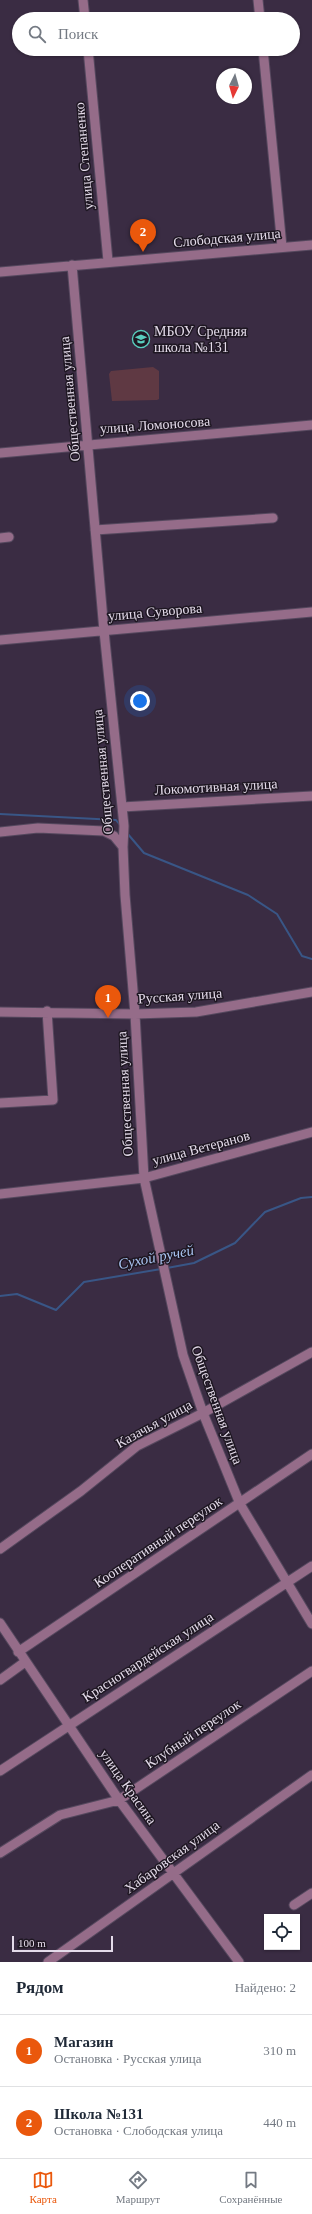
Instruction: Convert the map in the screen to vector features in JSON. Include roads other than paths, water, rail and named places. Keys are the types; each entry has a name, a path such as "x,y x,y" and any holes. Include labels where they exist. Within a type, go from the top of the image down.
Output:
{"street":[{"path":"83,0 84,12"},
{"path":"258,0 259,12"},
{"name":"улица Степаненко","path":"89,56 108,261"},
{"path":"263,56 282,247"},
{"name":"Слободская улица","path":"0,272 108,261 312,244"},
{"name":"Общественная улица","path":"72,265 104,631 124,826 123,847 135,1014 144,1178 183,1355 203,1413 240,1504 312,1624"},
{"name":"улица Ломоносова","path":"0,453 312,425"},
{"path":"95,530 273,518"},
{"name":"улица Суворова","path":"0,640 312,612"},
{"name":"Локомотивная улица","path":"122,807 312,796"},
{"path":"0,832 38,828 104,831 114,836 123,847"},
{"name":"Русская улица","path":"0,1012 47,1011 135,1014 196,1012 312,992"},
{"path":"0,1103 53,1100 47,1011"},
{"name":"улица Ветеранов","path":"0,1194 144,1178 312,1132"},
{"name":"Казачья улица","path":"0,1549 81,1490 137,1446 203,1413 312,1352"},
{"name":"Кооперативный переулок","path":"18,1652 240,1504 312,1454"},
{"name":"Красногвардейская улица","path":"0,1771 312,1566"},
{"name":"улица Красина","path":"0,1623 18,1652 119,1800 239,1962"},
{"path":"0,1680 25,1662"},
{"name":"Клубный переулок","path":"0,1853 60,1816 119,1800 312,1671"},
{"name":"Хабаровская улица","path":"48,1962 312,1775"},
{"path":"294,1905 312,1893"}],"waterway":[{"path":"0,814 116,820 120,825"},
{"path":"127,833 144,853 248,895 277,914 302,956 312,959"},
{"name":"Сухой ручей","path":"167,1268 194,1263 235,1243 265,1212 301,1198 312,1197"},
{"name":"Сухой ручей","path":"0,1296 17,1294 56,1310 84,1282 161,1269"}],"place":[{"name":"Школа №131","path":"143,252"},
{"name":"МБОУ Средняя школа №131","path":"141,339"},
{"name":"Магазин","path":"108,1018"}]}
